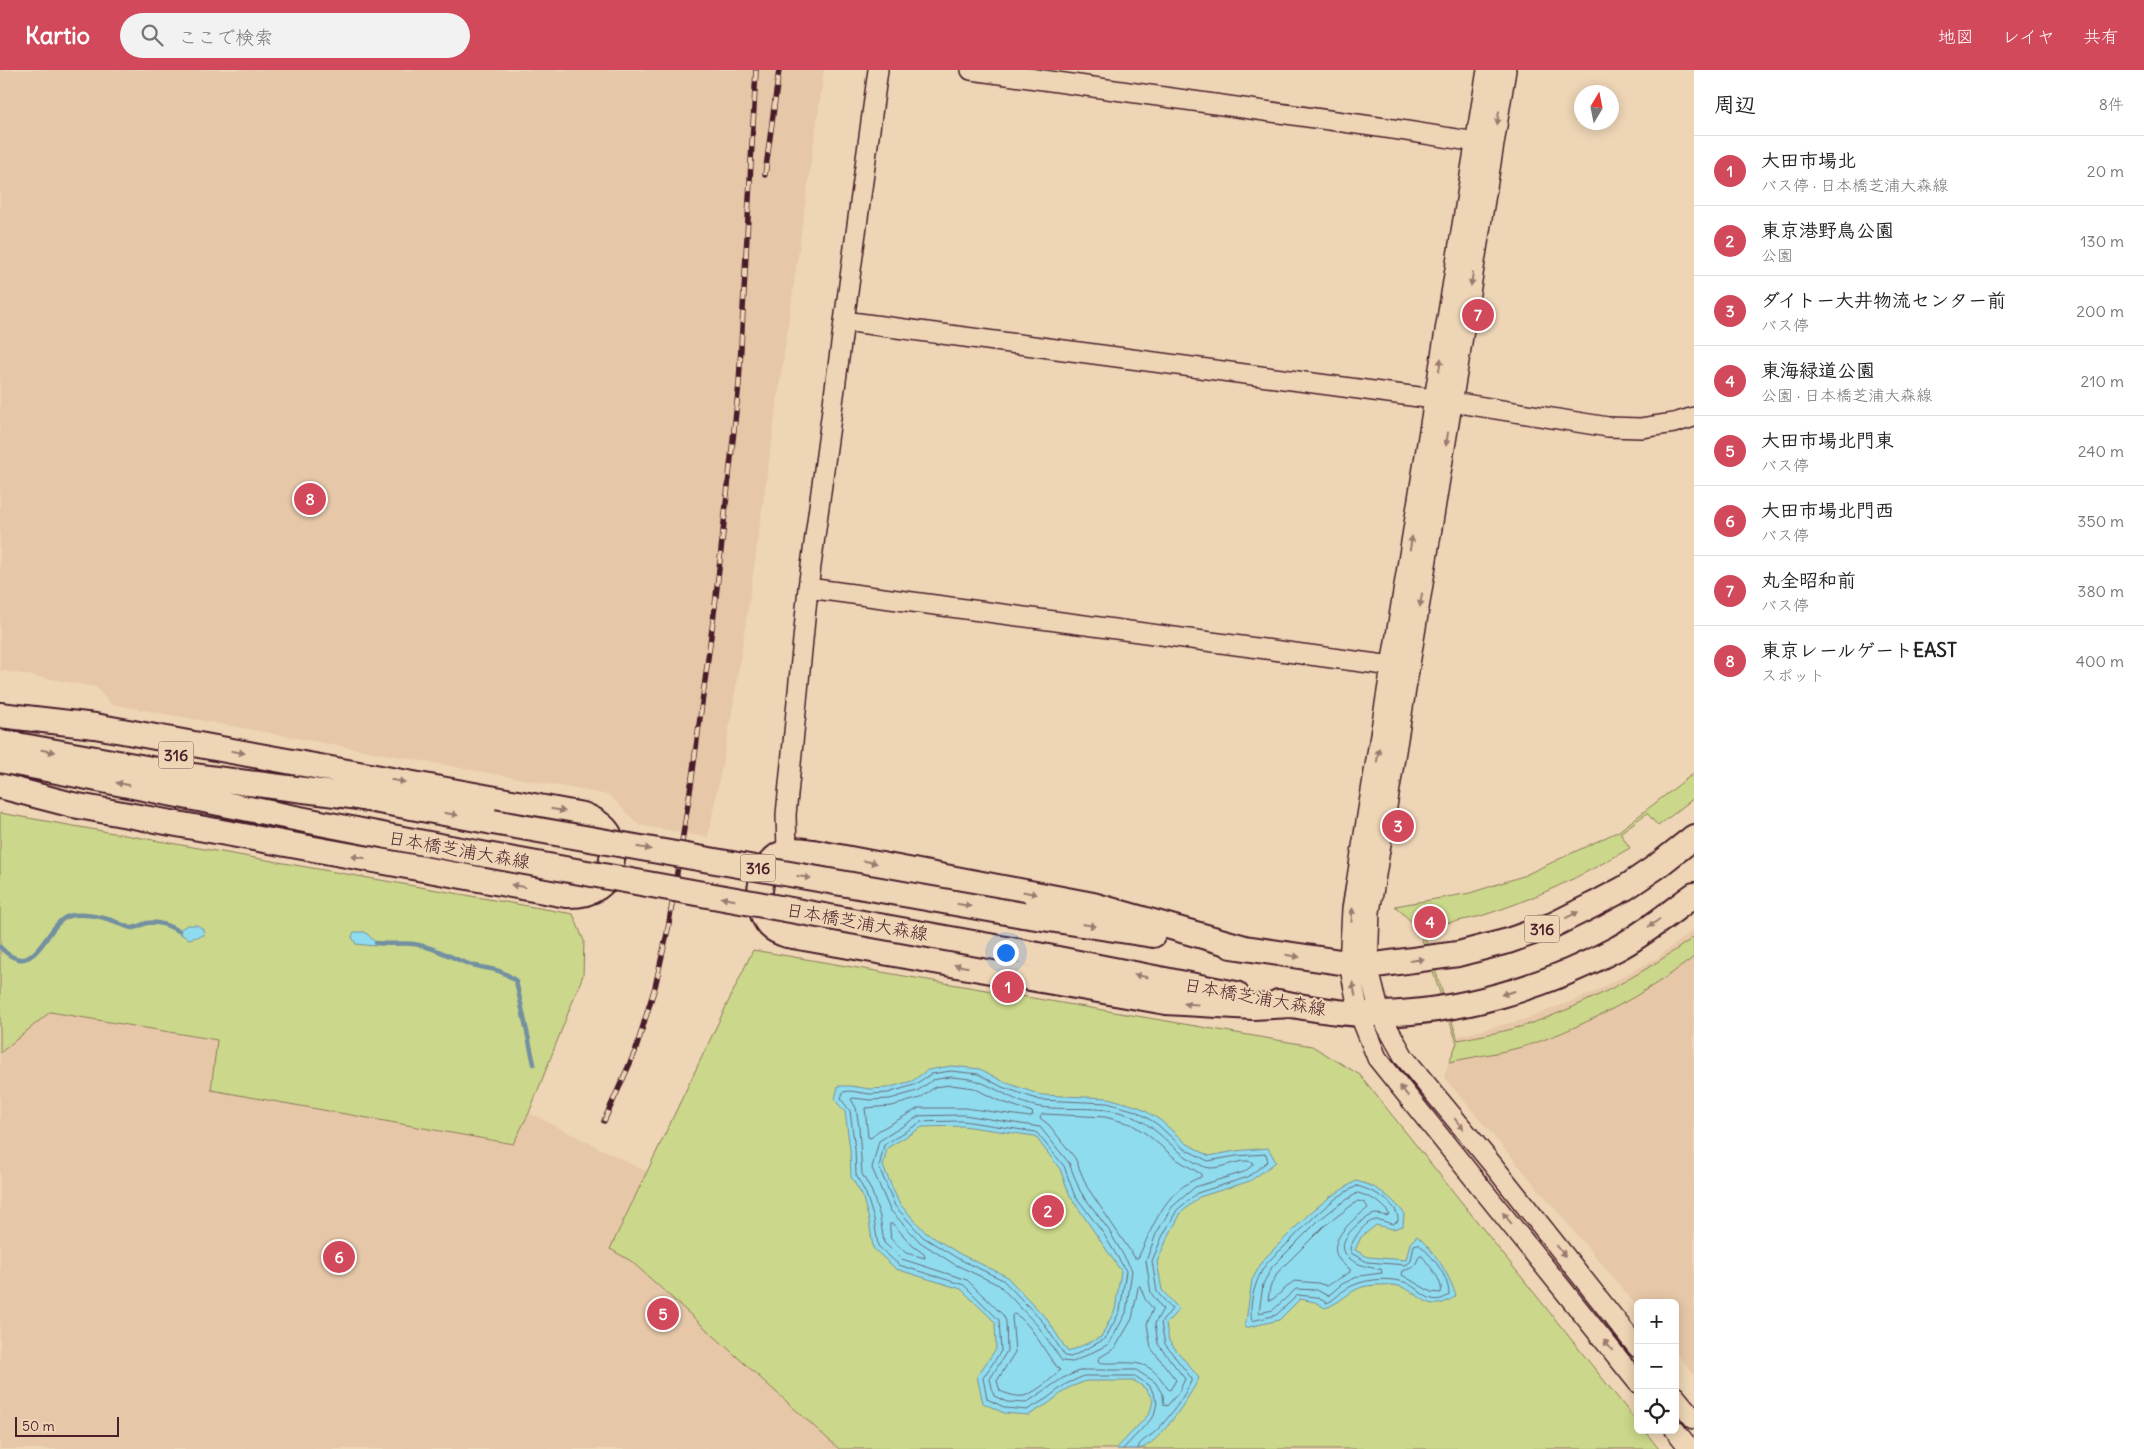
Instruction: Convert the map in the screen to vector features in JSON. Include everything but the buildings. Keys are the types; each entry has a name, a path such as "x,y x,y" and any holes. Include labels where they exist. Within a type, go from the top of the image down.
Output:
{"main road":[{"path":"0,716 94,726 583,815 604,827 611,836 612,864 609,874 601,886 592,892 579,896 566,895 73,805 0,786"},
{"name":"316","path":"0,716 351,796"},
{"name":"日本橋芝浦大森線","path":"0,742 185,775 351,796 1023,915 1359,965 1458,954 1508,941 1552,925 1625,888 1694,837"},
{"name":"日本橋芝浦大森線","path":"0,760 242,806 345,829 1017,951 1292,1005 1370,1013 1461,1004 1513,992 1570,971 1618,948 1694,895"},
{"name":"316","path":"0,786 152,808 345,829"},
{"path":"1245,948 1093,905 813,852 787,851 773,860 764,874 760,897 764,918 776,931 787,935 1166,1002 1253,1008 1292,1005"}],"street":[{"path":"787,851 786,815 808,588 878,70"},
{"path":"971,70 1476,142"},
{"path":"1359,965 1370,912 1443,401 1487,70"},
{"path":"1506,70 1392,666 1352,909 1359,965 1378,1058 1634,1378"},
{"path":"844,321 1443,401 1608,427 1641,428 1674,423 1694,417"},
{"path":"808,588 1392,666"},
{"path":"1370,1013 1404,1058 1635,1344"},
{"path":"1679,1401 1694,1419"},
{"path":"1678,1434 1690,1449"}],"shaded area":[{"path":"0,70 824,70 750,595 731,718 708,837 639,825 609,795 111,704 96,687 0,670"},
{"path":"1694,929 1694,1374 1679,1356 1679,1299 1634,1299 1634,1302 1444,1077 1458,1036 1526,1019 1593,993 1657,958"},
{"path":"50,1012 218,1041 211,1090 512,1144 529,1113 647,1172 610,1249 631,1260 839,1449 0,1449 0,1053"}],"green space":[{"path":"1694,773 1694,798 1658,826 1647,813 1620,833 1630,848 1575,878 1519,903 1473,918 1421,927 1458,1040 1520,1027 1573,1007 1635,976 1694,937 1694,957 1638,995 1556,1035 1525,1046 1449,1062 1457,1043 1418,928 1395,906 1470,893 1523,876 1619,831"},
{"path":"0,813 573,914 584,941 583,975 529,1113 513,1144 211,1090 217,1040 50,1012 0,1053"},
{"path":"753,950 1312,1046 1360,1075 1634,1418 1634,1434 1647,1434 1659,1449 839,1449 631,1261 610,1249"}],"water":[{"path":"188,925 197,925 203,929 204,935 189,939 179,933 180,929"},
{"path":"354,932 365,932 376,943 375,946 356,944 352,937"},
{"path":"951,1066 980,1069 1004,1082 1041,1095 1108,1098 1139,1107 1160,1120 1186,1143 1209,1156 1268,1148 1276,1162 1250,1181 1199,1197 1181,1213 1157,1262 1162,1290 1179,1309 1166,1324 1169,1341 1199,1378 1173,1419 1156,1439 1147,1446 1139,1449 1116,1449 1150,1413 1153,1400 1146,1389 1135,1381 1086,1381 1068,1388 1049,1403 1029,1415 1004,1413 983,1403 977,1376 996,1349 995,1322 961,1289 896,1269 873,1248 869,1220 862,1195 851,1177 850,1149 845,1112 835,1100 838,1086 870,1089 887,1088 912,1081 928,1070","holes":["963,1126 1035,1136 1060,1169 1070,1196 1121,1271 1115,1310 1101,1337 1068,1352 1047,1319 1006,1276 960,1254 926,1233 899,1203 883,1166 887,1148 922,1127"]},
{"path":"1356,1181 1383,1192 1404,1213 1403,1226 1393,1229 1376,1225 1361,1237 1355,1250 1368,1257 1406,1260 1410,1243 1417,1236 1441,1263 1456,1296 1440,1304 1434,1304 1400,1286 1366,1286 1355,1290 1325,1308 1315,1302 1300,1299 1279,1320 1245,1328 1252,1280 1263,1260 1310,1213 1330,1197"}],"waterway":[{"path":"0,947 12,957 23,959 31,956 61,921 74,915 101,917 132,928 147,923 160,923 179,931"},
{"path":"376,943 425,946 466,963 497,970 516,981 534,1064"}],"railway":[{"path":"604,1121 635,1052 655,987 668,929 691,785 715,606 739,384 756,70"},
{"path":"765,175 779,70"}],"place":[{"name":"丸全昭和前","path":"1478,315"},
{"name":"東京レールゲートEAST","path":"310,499"},
{"name":"ダイトー大井物流センター前","path":"1398,826"},
{"name":"東海緑道公園","path":"1430,922"},
{"name":"大田市場北","path":"1008,987"},
{"name":"東京港野鳥公園","path":"1048,1211"},
{"name":"大田市場北門西","path":"339,1257"},
{"name":"大田市場北門東","path":"663,1314"}]}
